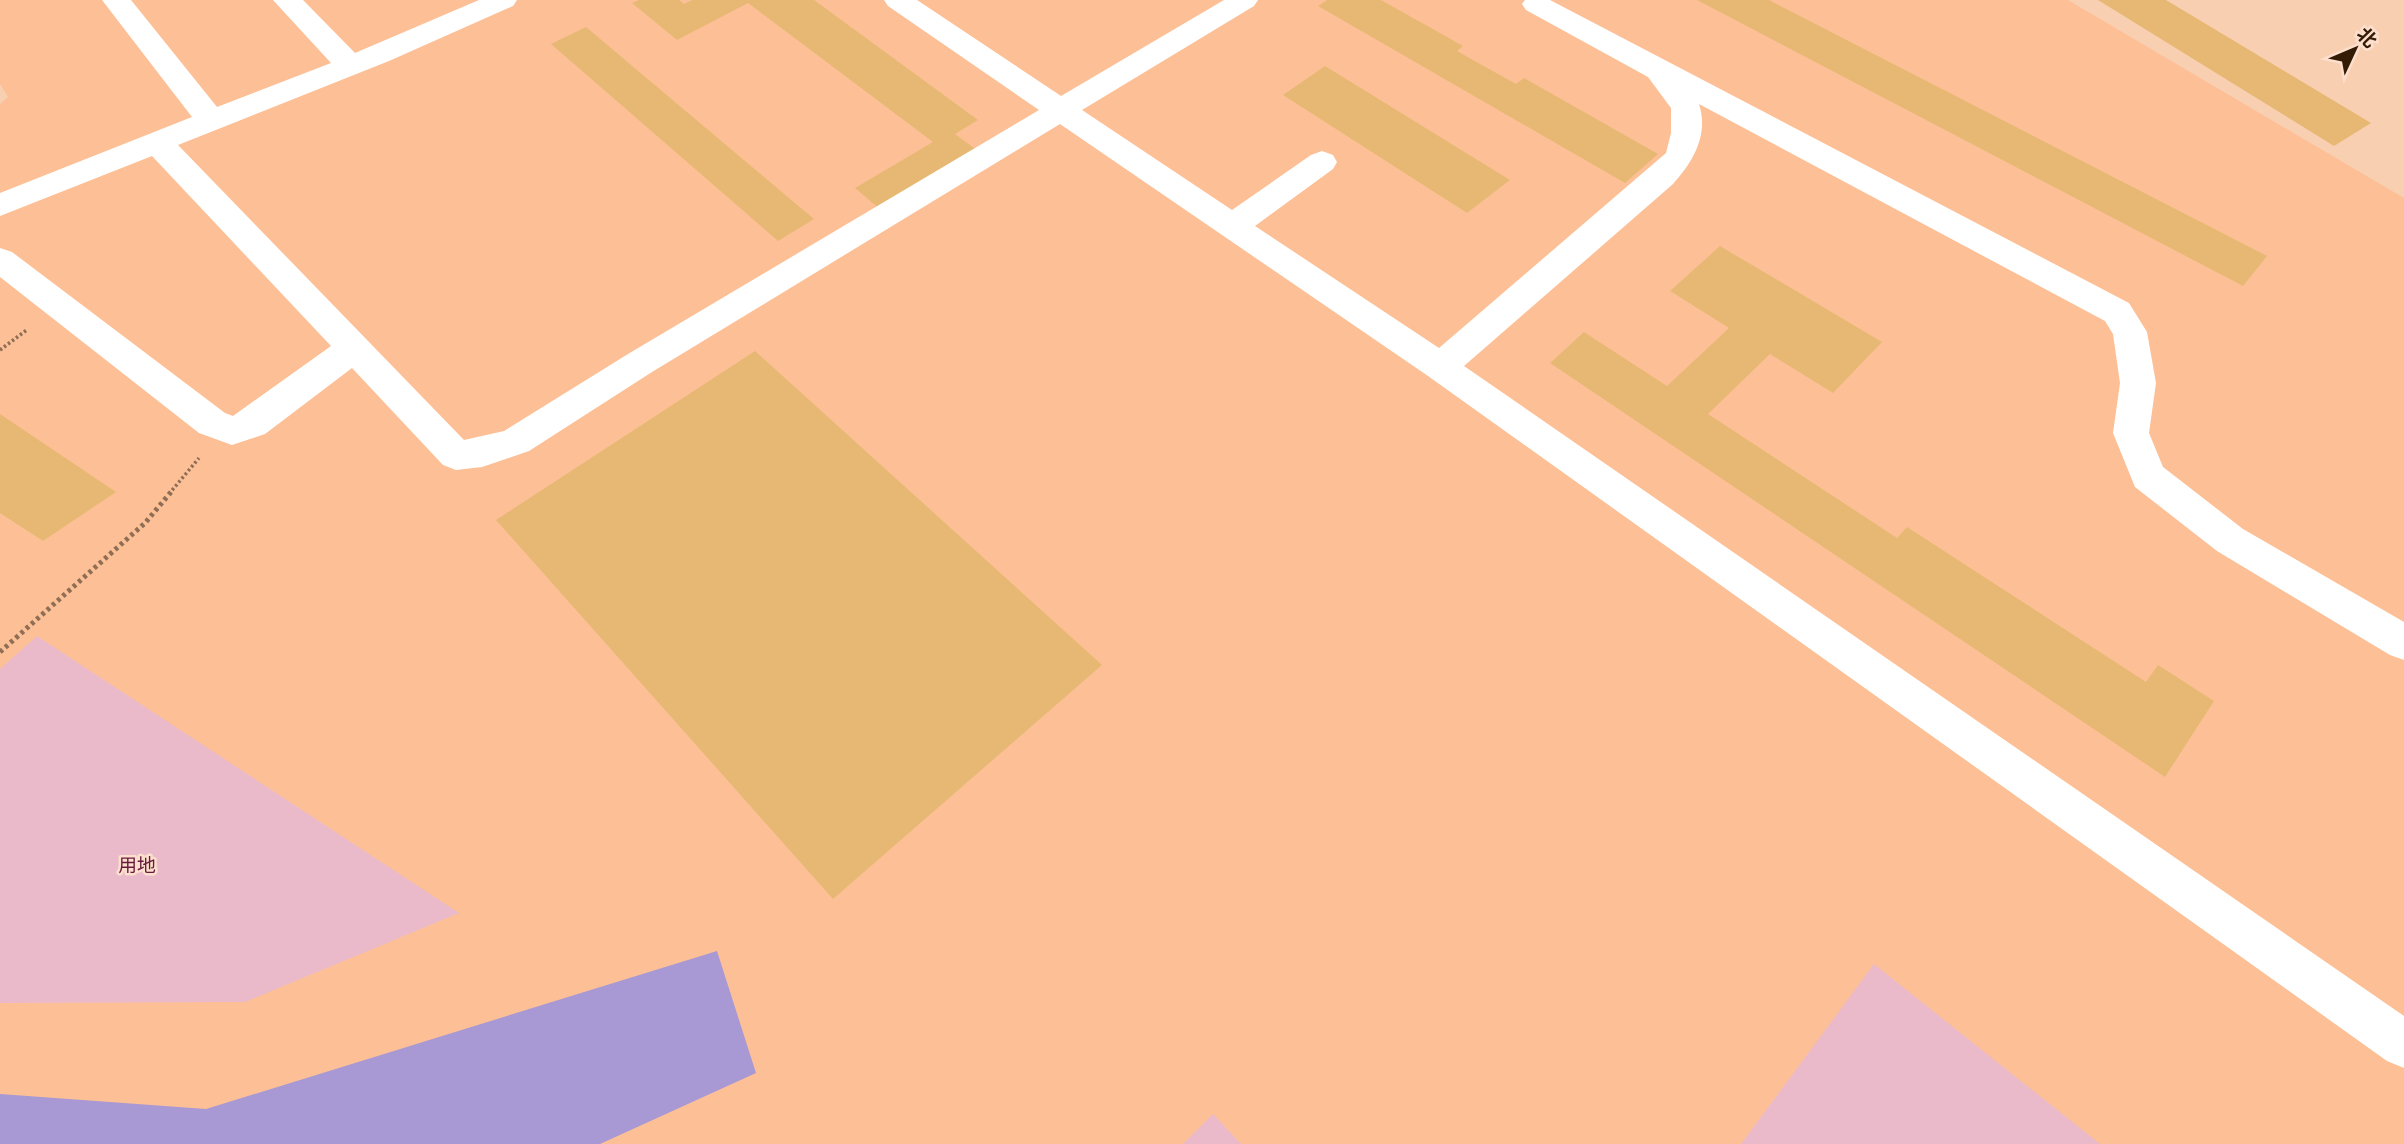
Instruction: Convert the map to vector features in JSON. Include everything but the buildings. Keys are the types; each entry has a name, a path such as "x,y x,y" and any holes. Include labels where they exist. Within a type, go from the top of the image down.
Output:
{"lane":[{"path":"116,0 212,122"},
{"path":"287,0 349,65"},
{"path":"0,205 349,65 452,10 503,0"},
{"path":"898,0 1440,367 2404,1044"},
{"path":"157,142 456,455 482,452 516,441 640,363 1244,0"},
{"path":"1535,1 1658,70 2117,312 2130,332 2138,383 2131,433 2148,476 2230,540 2404,643"},
{"path":"1440,367 1680,158 1686,133 1686,107 1658,70"},
{"path":"1232,226 1322,162"},
{"path":"0,260 212,423 232,431 251,424 354,348"}],"path":[{"path":"0,652 145,523 224,428"}],"shaded area":[{"path":"0,0 2068,0 2404,198 2404,1144 0,1144 0,104 8,97 0,84"},
{"path":"717,951 756,1073 600,1144 0,1144 0,1094 206,1109"}],"green space":[{"name":"用地","path":"37,636 459,913 245,1002 0,1003 0,669"},
{"path":"1874,964 2100,1144 1741,1144"},
{"path":"1213,1114 1241,1144 1183,1144"}]}
